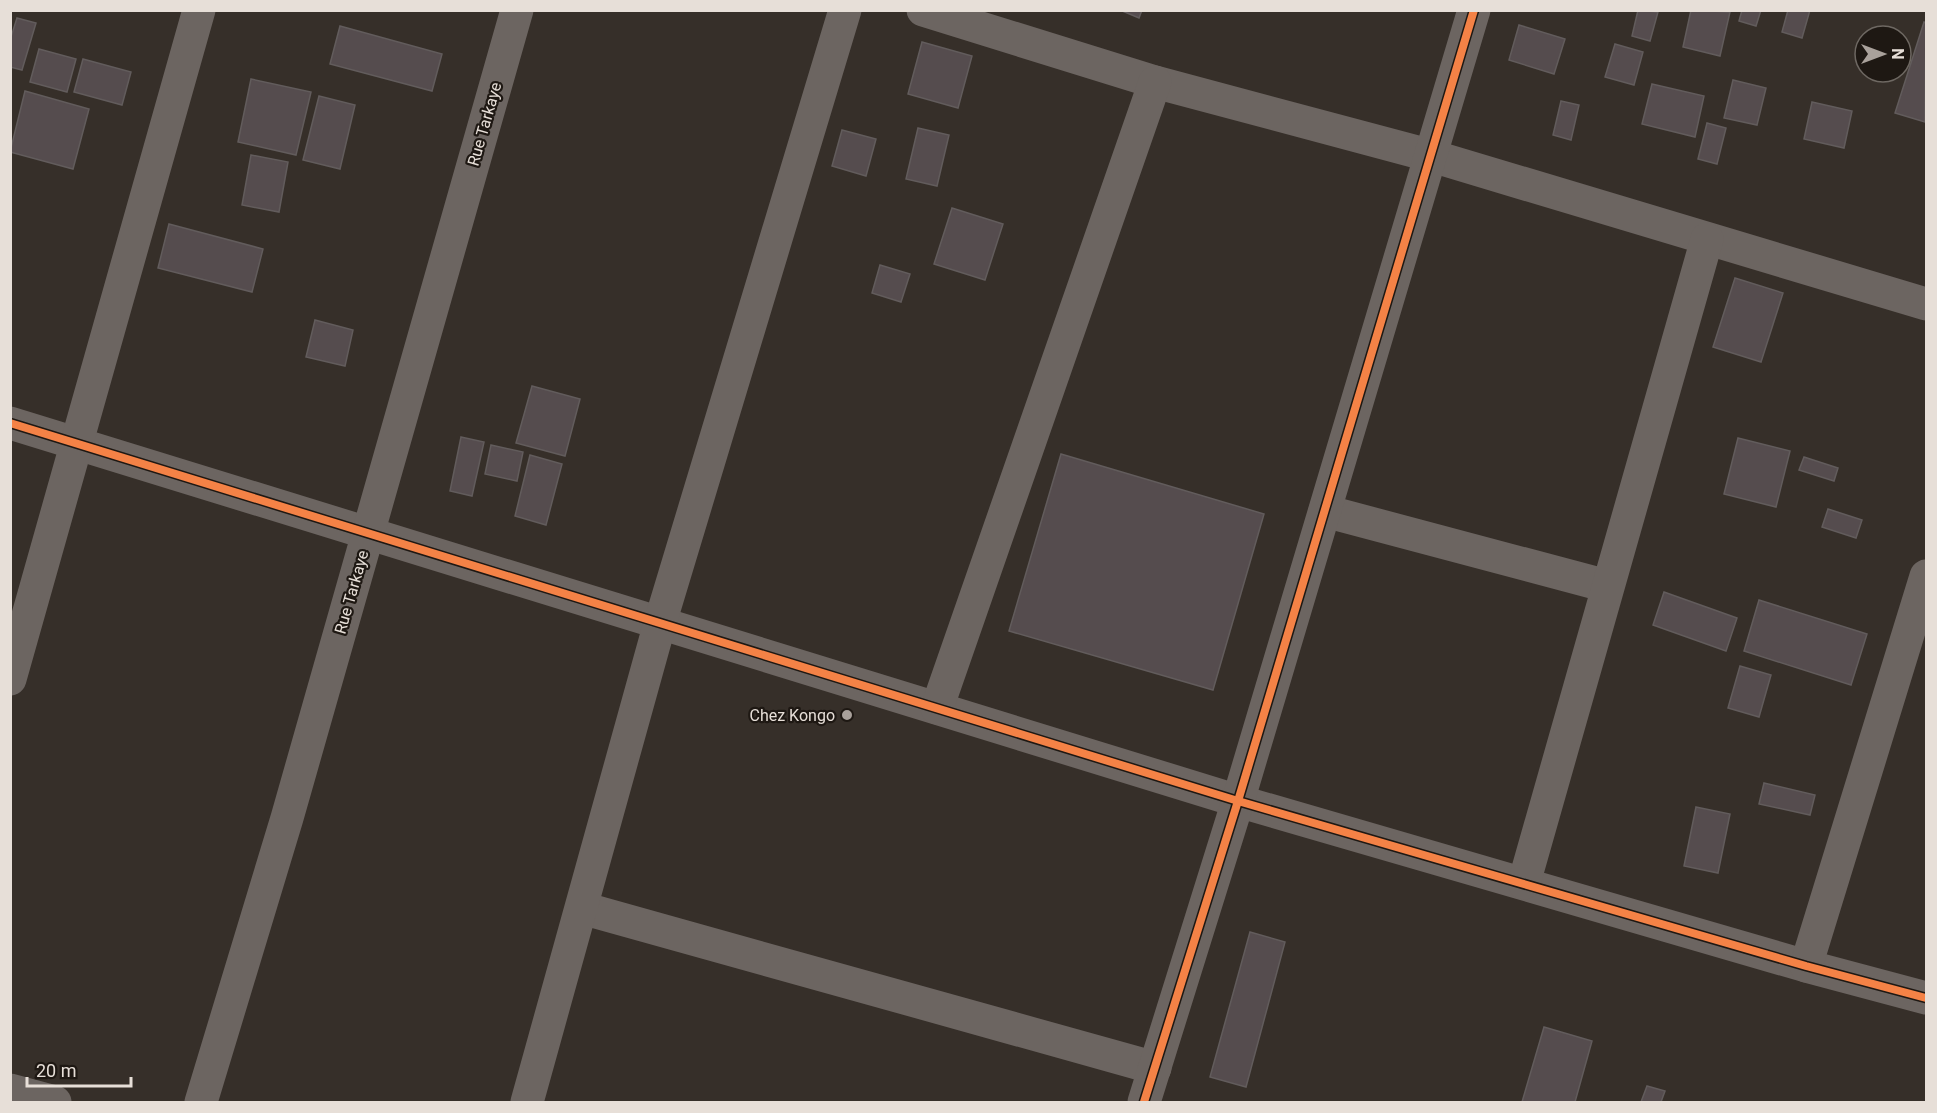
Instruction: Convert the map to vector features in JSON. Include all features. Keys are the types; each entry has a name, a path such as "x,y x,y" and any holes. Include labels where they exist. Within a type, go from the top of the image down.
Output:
{"street":[{"path":"10,679 199,10"},
{"name":"Rue Tarkaye","path":"201,1102 368,534 517,10"},
{"path":"526,1102 660,623 845,10"},
{"path":"923,10 1155,82 1432,156 1926,304"},
{"path":"1144,1102 1238,801 1474,10"},
{"path":"937,708 1155,82"},
{"path":"1524,883 1707,238"},
{"path":"10,423 1238,801 1806,966 1926,998"},
{"path":"1325,511 1607,586"},
{"path":"1806,966 1926,576"},
{"path":"582,908 1155,1068"},
{"path":"10,1090 55,1102"}],"building":[{"path":"1120,10 1142,10 1139,18"},
{"path":"1638,10 1658,12 1650,41 1632,36"},
{"path":"1691,10 1730,12 1720,56 1683,47"},
{"path":"1742,10 1761,10 1756,26 1739,21"},
{"path":"1788,10 1810,10 1802,38 1782,32"},
{"path":"17,18 36,23 22,70 10,67 10,40"},
{"path":"1924,22 1926,23 1925,122 1895,113 1904,84 1913,84 1913,57"},
{"path":"1519,25 1565,39 1554,74 1509,60"},
{"path":"340,26 442,54 432,91 330,64"},
{"path":"922,42 972,56 958,108 908,94"},
{"path":"1615,44 1643,52 1634,85 1605,77"},
{"path":"39,49 76,59 67,92 30,82"},
{"path":"83,59 131,72 122,105 74,92"},
{"path":"251,79 311,92 296,155 238,142"},
{"path":"1733,80 1766,88 1757,125 1724,118"},
{"path":"1652,84 1704,96 1695,137 1642,124"},
{"path":"25,91 89,109 73,169 10,152"},
{"path":"319,96 355,105 340,169 303,160"},
{"path":"1561,101 1579,105 1571,140 1553,135"},
{"path":"1812,102 1852,111 1844,148 1804,139"},
{"path":"1707,123 1726,128 1717,164 1698,159"},
{"path":"918,128 949,135 937,186 906,179"},
{"path":"842,130 876,139 866,176 832,166"},
{"path":"251,155 288,162 279,212 242,205"},
{"path":"952,208 1003,224 985,280 934,264"},
{"path":"169,224 263,249 252,292 158,268"},
{"path":"880,265 910,274 901,302 872,293"},
{"path":"1735,278 1783,293 1761,362 1713,347"},
{"path":"315,320 353,330 345,366 306,357"},
{"path":"532,386 580,399 565,456 516,443"},
{"path":"461,437 484,442 472,496 450,491"},
{"path":"1738,438 1790,451 1776,507 1724,494"},
{"path":"491,445 523,452 517,481 485,474"},
{"path":"1061,454 1264,514 1213,690 1009,631"},
{"path":"530,455 562,464 546,525 515,516"},
{"path":"1804,457 1838,468 1834,481 1799,470"},
{"path":"1828,509 1862,520 1856,538 1822,527"},
{"path":"1664,592 1737,618 1726,651 1653,625"},
{"path":"1759,600 1867,634 1851,685 1744,651"},
{"path":"1740,666 1771,675 1759,717 1728,708"},
{"path":"1764,783 1815,795 1810,815 1759,804"},
{"path":"1696,807 1730,814 1718,873 1684,866"},
{"path":"1250,932 1285,942 1246,1087 1210,1077"},
{"path":"1544,1027 1592,1041 1575,1102 1522,1102"},
{"path":"1647,1086 1665,1091 1661,1102 1641,1102"}],"cycle path":[{"path":"1144,1102 1238,801 1474,10"},
{"path":"10,423 1238,801 1806,966 1926,998"}],"place":[{"name":"Chez Kongo","path":"847,715"}]}
